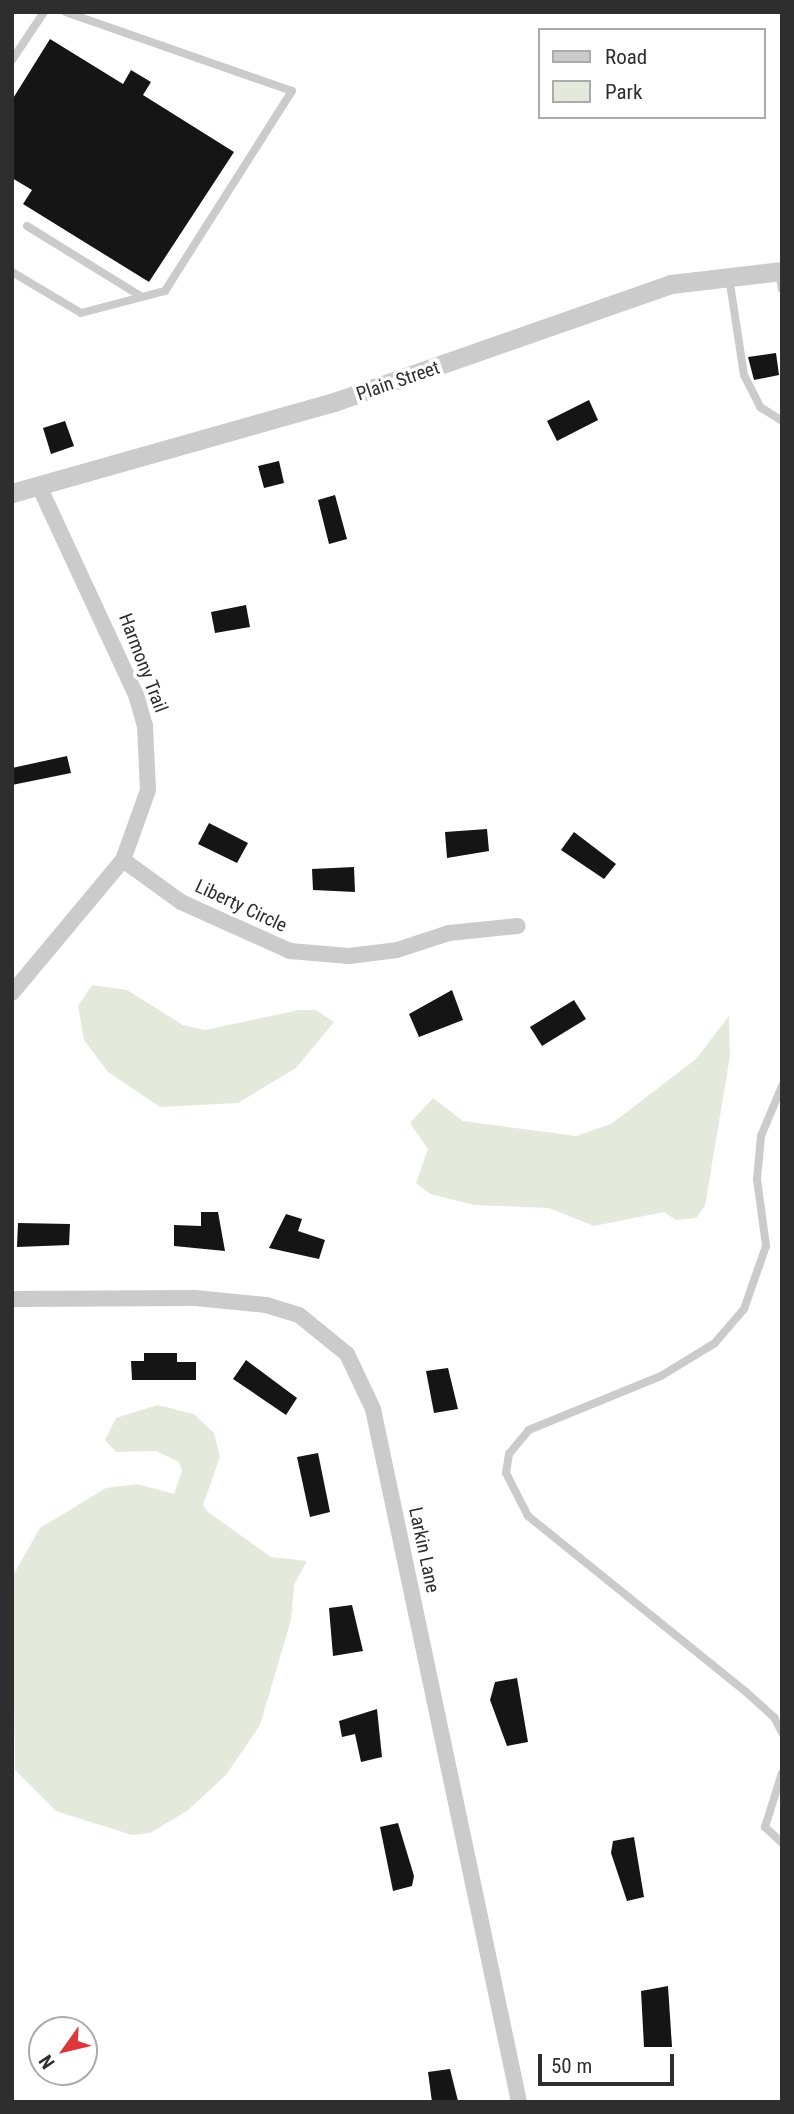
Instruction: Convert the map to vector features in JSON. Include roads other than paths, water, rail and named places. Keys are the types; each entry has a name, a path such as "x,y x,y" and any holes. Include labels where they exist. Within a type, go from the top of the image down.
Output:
{"street":[{"name":"Plain Street","path":"12,493 334,402 671,284 729,276 781,277"},
{"name":"Harmony Trail","path":"12,993 123,860 148,790 145,726 105,619 39,486"},
{"name":"Liberty Circle","path":"123,860 181,902 290,951 349,956 397,950 449,933 518,926"},
{"name":"Larkin Lane","path":"12,1299 195,1298 266,1304 299,1315 347,1354 373,1409 519,2102"}],"lane":[{"path":"12,60 44,12"},
{"path":"12,272 81,313 165,291 292,91 65,12"},
{"path":"27,226 142,298"},
{"path":"729,276 744,375 760,407 782,421"},
{"path":"782,1086 761,1136 757,1179 766,1246 744,1309 715,1343 661,1376 529,1430 509,1454 506,1473 528,1516 746,1692 774,1717 782,1733"},
{"path":"782,1773 765,1827 782,1843"}]}
